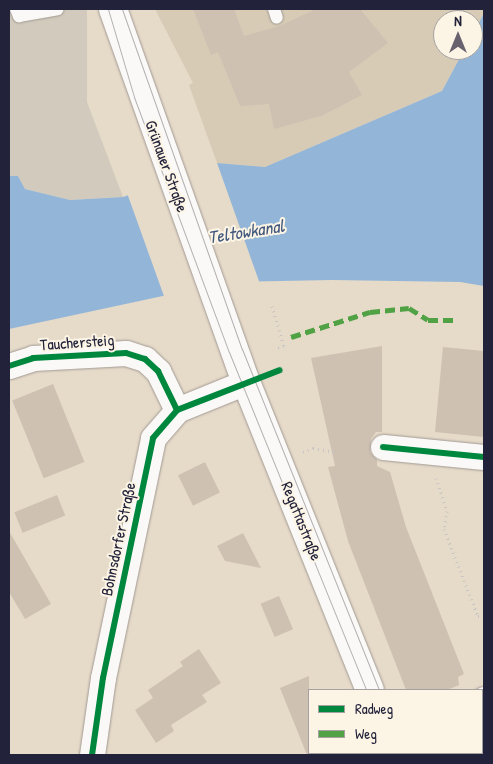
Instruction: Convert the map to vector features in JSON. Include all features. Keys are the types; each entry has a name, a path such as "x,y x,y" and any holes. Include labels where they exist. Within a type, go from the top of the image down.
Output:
{"main road":[{"name":"Grünauer Straße","path":"113,9 142,96 234,351"},
{"name":"Regattastraße","path":"234,351 370,689"}],"street":[{"name":"Tauchersteig","path":"9,366 33,358 126,353 145,359 158,371 177,410"},
{"name":"Bohnsdorfer Straße","path":"92,755 103,678 153,438 177,410 246,382"},
{"path":"383,447 484,457"}],"lane":[{"path":"15,15 57,9"}],"path":[{"path":"272,306 284,346 274,348"},
{"path":"278,459 312,448 336,452"},
{"path":"427,451 447,511 444,529 478,616 484,616"}],"shaded area":[{"path":"9,9 87,9 87,102 123,197 70,200 25,189 18,176 9,176"},
{"path":"155,9 484,9 483,15 483,10 433,10 433,60 459,60 442,91 265,167 217,163 189,85 193,83"}],"water":[{"name":"Teltowkanal","path":"484,13 484,286 460,282 332,280 228,282 9,329 9,176 18,176 25,189 70,200 123,197 217,163 265,167 442,91 459,60 483,60"}],"pier":[{"path":"216,160 260,284 228,285 165,299 127,193"}],"building":[{"path":"193,9 234,9 244,36 280,26 316,9 360,9 388,43 349,72 362,95 321,116 274,129 269,104 240,106 218,52 211,55"},
{"path":"382,346 382,432 376,432 371,439 370,452 377,460 377,466 390,472 406,527 464,674 458,677 459,685 449,689 406,689 348,541 328,467 335,466 311,358"},
{"path":"443,347 484,351 484,437 435,432"},
{"path":"53,384 84,462 44,478 12,400"},
{"path":"205,462 220,493 193,506 178,475"},
{"path":"57,495 65,515 23,533 14,512"},
{"path":"9,531 51,604 25,619 9,592"},
{"path":"243,533 261,568 225,561 217,546"},
{"path":"279,596 293,629 275,637 261,604"},
{"path":"199,649 221,683 202,695 207,702 171,725 174,731 156,743 135,710 153,698 148,690 183,666 180,662"},
{"path":"309,676 309,755 307,755 280,688"}],"tram line":[{"path":"108,9 134,97 229,352 366,689"},
{"path":"122,9 242,349 379,689"}],"marked path":[{"path":"291,337 370,312 409,308 428,320 455,320"}],"cycle path":[{"path":"9,366 33,358 126,353 145,359 158,371 177,410"},
{"path":"92,755 103,678 153,438 177,410 280,370"},
{"path":"383,447 484,457"}]}
